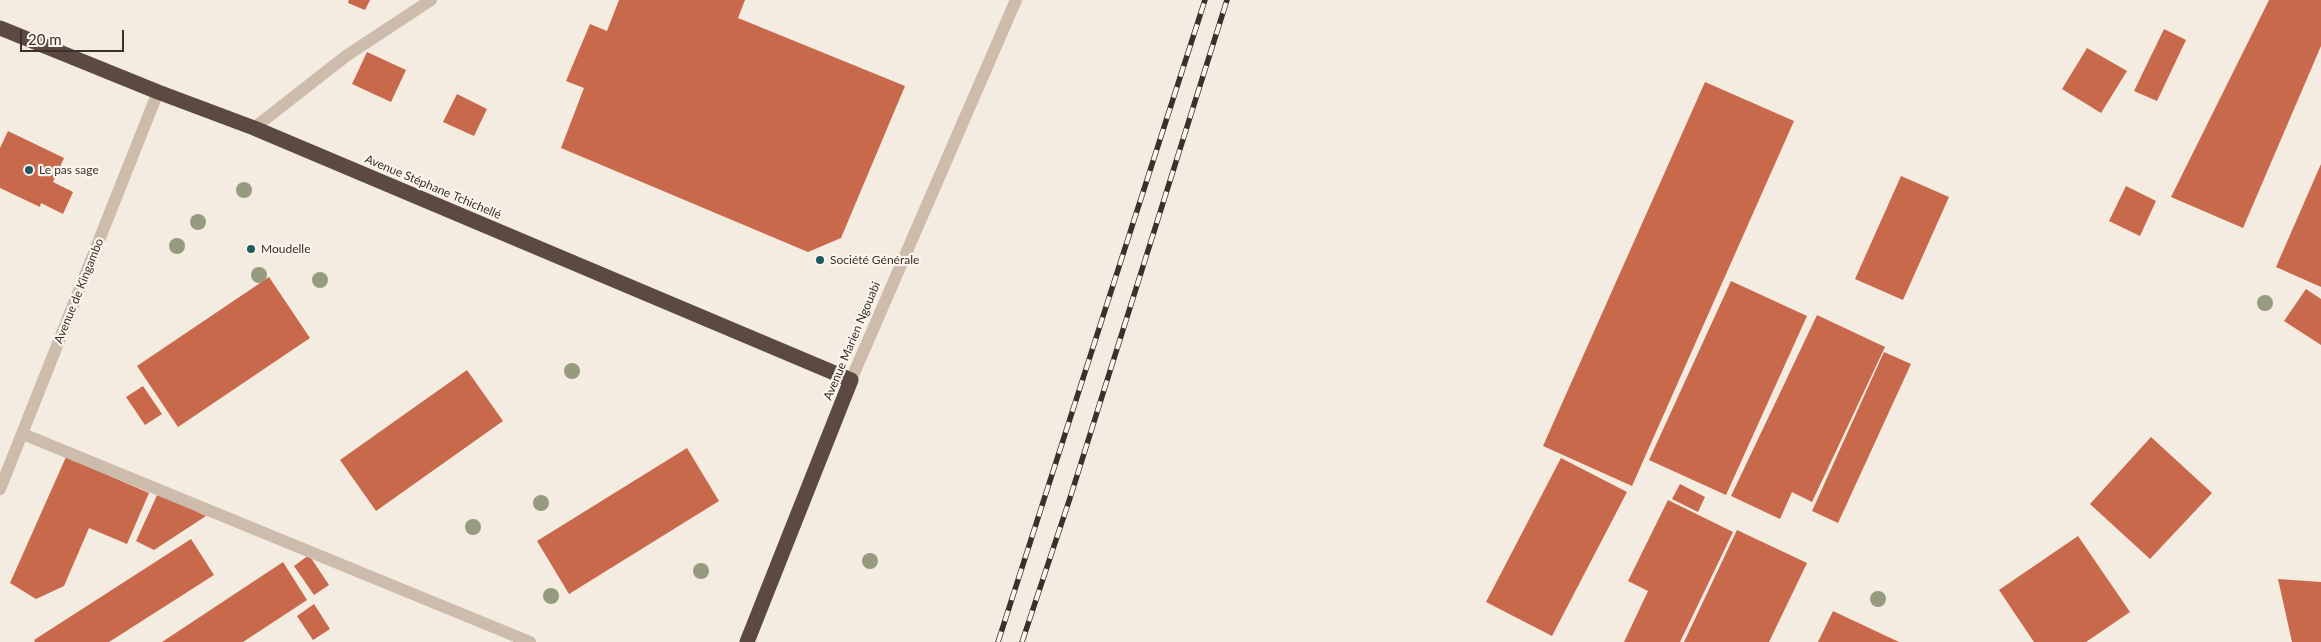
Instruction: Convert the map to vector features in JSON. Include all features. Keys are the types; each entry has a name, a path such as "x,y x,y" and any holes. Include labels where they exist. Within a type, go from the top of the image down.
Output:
{"highway":[{"name":"Avenue Stéphane Tchichellé","path":"0,28 158,92 254,128 851,380"},
{"name":"Avenue Marien Ngouabi","path":"747,642 851,380"}],"street":[{"path":"254,128 346,56 431,0"},
{"name":"Avenue Marien Ngouabi","path":"851,380 1016,0"},
{"name":"Avenue de Kingambo","path":"0,489 158,92"},
{"path":"23,434 530,642"}],"building":[{"path":"349,0 370,0 365,10 348,3"},
{"path":"619,0 745,0 738,18 905,86 841,238 808,252 561,148 584,88 566,81 590,24 607,31"},
{"path":"2269,0 2321,0 2321,46 2243,228 2171,197"},
{"path":"2164,29 2186,40 2157,101 2134,91"},
{"path":"2087,48 2127,71 2101,113 2062,89"},
{"path":"367,52 406,70 391,102 352,84"},
{"path":"1705,82 1794,121 1632,486 1543,446"},
{"path":"457,94 487,109 474,136 443,122"},
{"name":"Le pas sage","path":"8,131 64,158 53,182 73,192 63,214 41,203 40,207 0,188 0,148"},
{"path":"2321,164 2321,287 2276,267"},
{"path":"1901,176 1949,197 1903,300 1855,279"},
{"path":"2126,186 2156,201 2140,236 2109,221"},
{"path":"269,277 310,338 178,427 137,366"},
{"path":"1731,281 1807,316 1726,495 1649,460"},
{"path":"2306,289 2321,299 2321,345 2284,321"},
{"path":"1817,315 1885,347 1812,502 1792,492 1780,519 1731,496"},
{"path":"1884,352 1911,364 1838,523 1812,511"},
{"path":"467,370 503,421 376,511 340,460"},
{"path":"143,386 162,414 145,425 126,397"},
{"path":"2151,437 2212,493 2150,559 2090,504"},
{"path":"687,448 719,501 569,594 537,541"},
{"path":"66,457 149,493 127,544 89,528 64,586 36,599 10,583"},
{"path":"1561,458 1627,492 1552,636 1486,602"},
{"path":"1680,484 1705,497 1698,512 1672,499"},
{"path":"158,493 206,516 154,550 136,541"},
{"path":"1668,500 1733,532 1680,642 1624,642 1648,591 1628,581"},
{"path":"1737,530 1807,563 1769,642 1684,642"},
{"path":"2078,536 2130,612 2086,642 2034,642 1999,590"},
{"path":"191,539 214,575 109,642 35,642 34,640"},
{"path":"309,555 329,585 314,595 294,566"},
{"path":"283,562 307,600 243,642 162,642"},
{"path":"2278,579 2321,582 2321,642 2292,642"},
{"path":"314,604 330,629 313,640 297,616"},
{"path":"1833,611 1899,642 1818,642"}],"railway":[{"path":"998,642 1205,0"},
{"path":"1022,642 1070,498 1227,0"}],"place":[{"name":"Le pas sage","path":"29,170"},
{"name":"Moudelle","path":"251,249"},
{"name":"Société Générale","path":"820,260"}]}
